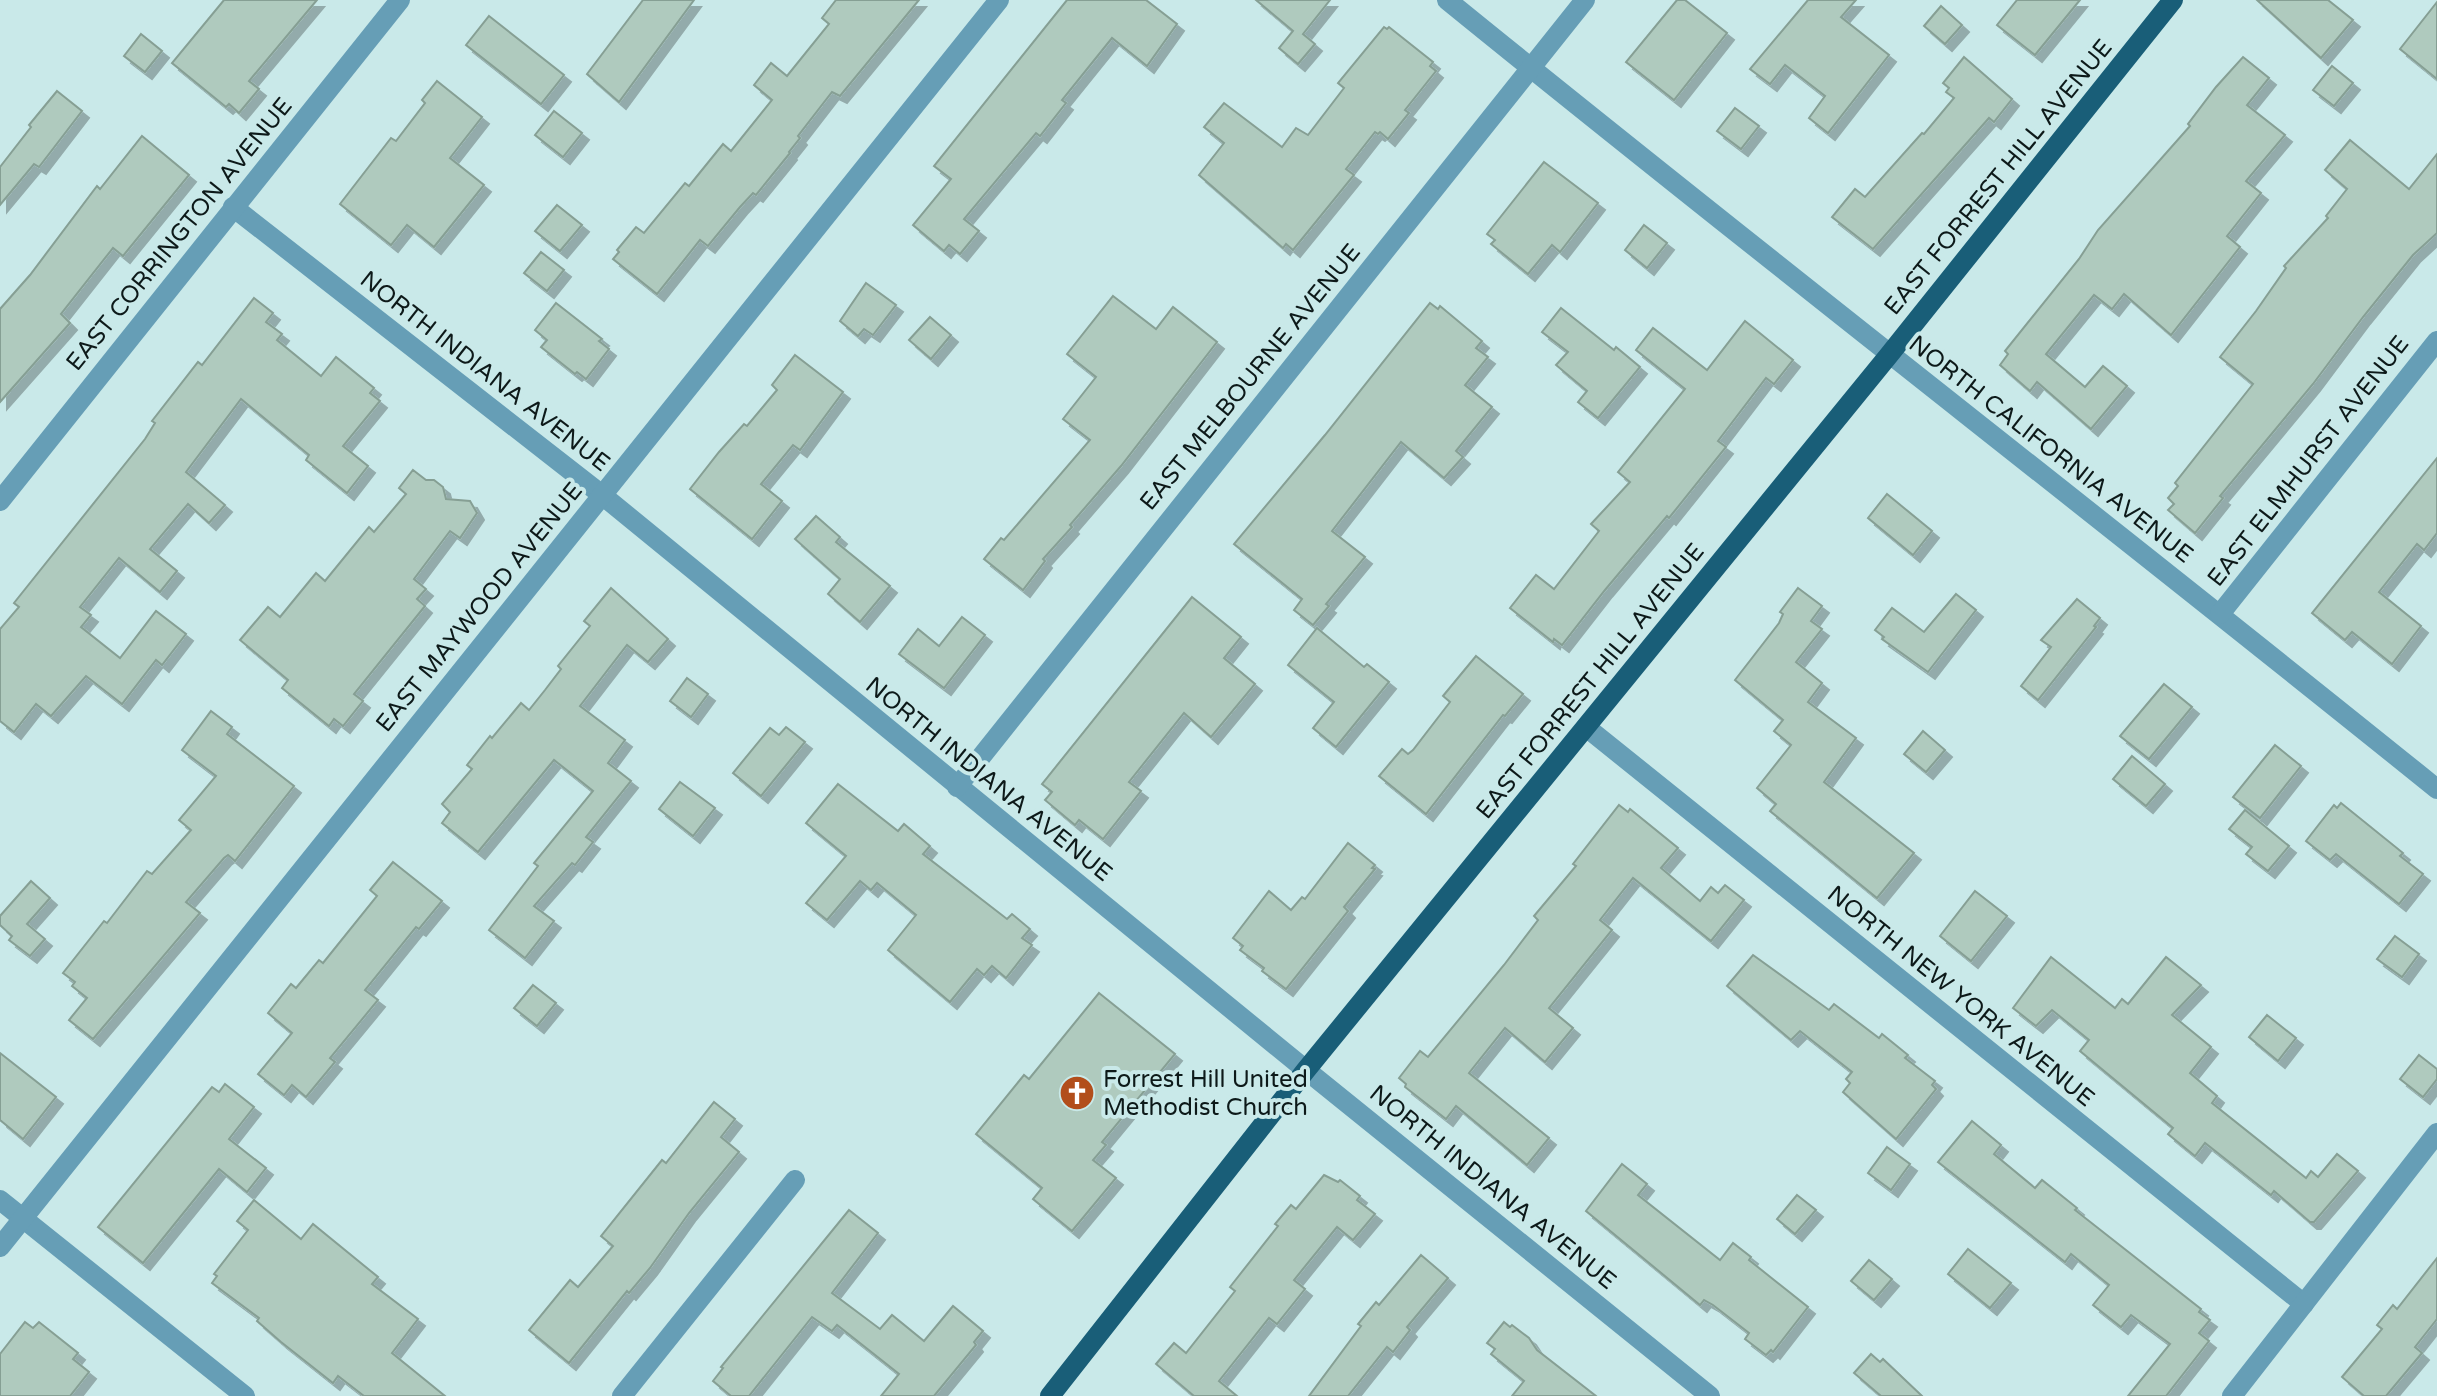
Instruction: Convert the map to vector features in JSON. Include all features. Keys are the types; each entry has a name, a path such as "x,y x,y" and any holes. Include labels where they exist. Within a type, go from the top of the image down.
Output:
{"main road":[{"name":"EAST FORREST HILL AVENUE","path":"1050,1396 1306,1070 1889,355 2173,0"}],"street":[{"name":"EAST CORRINGTON AVENUE","path":"0,501 400,0"},
{"name":"EAST MAYWOOD AVENUE","path":"0,1247 999,0"},
{"name":"NORTH CALIFORNIA AVENUE","path":"1447,0 2437,789"},
{"name":"EAST MELBOURNE AVENUE","path":"957,787 1585,0"},
{"name":"NORTH INDIANA AVENUE","path":"233,207 602,495 957,787 1710,1396"},
{"name":"EAST ELMHURST AVENUE","path":"2220,614 2437,341"},
{"name":"NORTH NEW YORK AVENUE","path":"1586,727 2304,1304"},
{"path":"2232,1396 2437,1133"},
{"path":"622,1396 795,1180"},
{"path":"0,1200 245,1396"}],"building":[{"path":"224,0 317,0 249,81 259,89 239,113 229,104 226,107 172,63"},
{"path":"643,0 694,0 619,102 587,74"},
{"path":"836,0 919,0 840,96 832,92 798,136 800,138 790,153 756,195 753,193 708,246 700,240 657,294 613,259 619,252 617,250 636,227 644,233 685,183 689,186 723,144 731,151 772,100 754,85 771,63 787,76 829,24 822,18"},
{"path":"1067,0 1146,0 1177,24 1147,66 1112,38 1062,100 1066,103 1040,136 1036,133 964,219 979,231 960,254 949,245 944,251 913,225 951,179 934,166"},
{"path":"1256,0 1330,0 1303,34 1315,44 1298,64 1279,48 1293,31"},
{"path":"1677,0 1685,0 1727,33 1674,100 1626,62"},
{"path":"1808,0 1856,0 1841,17 1889,55 1828,133 1809,118 1825,96 1785,65 1770,84 1750,69"},
{"path":"2017,0 2080,0 2035,55 1997,25"},
{"path":"2257,0 2328,0 2353,20 2321,58"},
{"path":"2437,2 2437,79 2400,49"},
{"path":"1941,6 1962,25 1945,44 1924,26"},
{"path":"489,16 564,75 541,104 466,45"},
{"path":"1384,27 1389,27 1433,62 1430,66 1436,71 1405,110 1409,113 1388,139 1375,132 1346,169 1354,175 1293,250 1286,244 1283,248 1199,175 1224,143 1204,127 1224,103 1282,147 1296,128 1308,135 1344,88 1338,83"},
{"path":"141,34 162,51 145,72 124,56"},
{"path":"1964,57 2012,99 1994,122 1989,118 1873,249 1832,217 1855,189 1865,197 1954,98 1946,92 1949,88 1943,83"},
{"path":"2243,57 2269,78 2247,105 2285,135 2246,181 2261,193 2227,236 2240,247 2171,335 2124,294 2112,309 2094,295 2046,354 2085,387 2103,366 2127,386 2091,429 2037,382 2030,391 2000,365 2008,354 2005,351 2079,259 2098,230 2190,126 2188,124 2216,87"},
{"path":"2332,66 2353,83 2334,106 2313,90"},
{"path":"437,81 482,117 450,158 484,185 434,247 407,225 391,245 340,204 391,138 396,141 425,103 422,100"},
{"path":"57,91 82,111 39,167 34,164 0,205 0,167"},
{"path":"1735,108 1759,126 1741,149 1717,131"},
{"path":"554,111 582,133 563,157 535,135"},
{"path":"142,136 189,175 123,256 113,248 61,314 70,323 0,402 0,309 30,275 97,186 100,189"},
{"path":"2350,140 2409,189 2437,154 2437,233 2413,255 2313,384 2220,496 2223,498 2195,533 2168,510 2174,504 2168,498 2178,486 2175,483 2253,384 2220,357 2256,311 2286,268 2284,266 2328,218 2326,216 2347,189 2325,170"},
{"path":"1544,162 1598,203 1560,252 1552,245 1528,274 1491,244 1495,240 1487,234"},
{"path":"557,205 582,225 560,251 535,231"},
{"path":"1644,225 1667,243 1647,268 1625,250"},
{"path":"541,252 564,270 547,291 524,273"},
{"path":"866,283 896,305 873,335 864,329 858,336 840,321"},
{"path":"1113,296 1156,329 1173,307 1217,342 1121,466 1043,559 1045,561 1023,590 984,559 1090,440 1063,419 1096,377 1067,354"},
{"path":"254,298 273,313 266,322 282,334 277,340 321,376 336,357 374,388 370,393 380,401 343,446 368,466 347,493 306,460 309,455 241,399 186,472 225,505 209,523 188,504 150,549 177,571 160,592 119,558 80,607 91,615 81,627 120,658 156,611 186,634 162,665 156,660 122,704 86,676 51,716 36,704 14,732 0,721 0,629 19,607 14,603 145,439 155,423 152,421 198,362 202,365"},
{"path":"556,303 602,339 599,341 609,349 586,379 541,347 547,340 535,330"},
{"path":"1430,303 1438,309 1440,306 1482,341 1476,348 1488,357 1465,385 1492,407 1456,451 1463,457 1444,478 1401,442 1332,531 1365,557 1326,604 1329,606 1313,625 1294,610 1302,599 1234,544"},
{"path":"1561,308 1640,367 1598,418 1578,402 1587,391 1556,365 1568,352 1542,332"},
{"path":"930,317 951,335 931,359 909,340"},
{"path":"1745,321 1793,360 1774,384 1766,378 1718,441 1726,447 1669,518 1667,516 1562,645 1554,639 1553,642 1510,608 1536,575 1554,589 1599,531 1591,524 1630,482 1618,472 1685,389 1636,350 1653,328 1707,370"},
{"path":"795,355 843,392 800,450 793,445 761,484 782,501 752,539 690,489 719,452 744,424 747,426 777,390 772,385"},
{"path":"2437,458 2437,533 2424,550 2417,544 2379,592 2421,626 2392,664 2352,632 2345,640 2312,613"},
{"path":"413,470 443,487 446,499 470,501 477,513 460,538 450,531 414,579 426,589 417,599 425,606 354,694 363,701 343,726 334,719 329,726 282,688 288,680 240,640 268,607 280,617 316,573 325,581 369,527 374,532 406,494 399,488"},
{"path":"1887,494 1932,531 1913,555 1868,518"},
{"path":"816,516 840,537 836,542 890,586 860,622 828,594 840,579 795,539"},
{"path":"611,588 668,639 648,662 627,645 580,706 625,740 608,763 631,781 586,837 593,842 534,906 554,921 525,958 489,930 538,866 534,863 593,791 554,760 478,852 442,823 450,812 442,804 472,769 467,765 490,736 492,738 521,703 529,710 545,690 561,669 558,666 590,626 584,621"},
{"path":"1798,588 1822,606 1811,621 1822,629 1796,662 1822,683 1808,702 1856,738 1824,782 1914,853 1877,898 1770,811 1776,804 1757,788 1791,745 1774,731 1783,720 1735,680 1779,623 1783,614 1780,612"},
{"path":"1956,594 1976,610 1928,672 1882,639 1884,637 1875,630 1892,608 1924,632"},
{"path":"1192,597 1241,637 1224,658 1255,684 1211,737 1184,713 1129,782 1141,791 1103,839 1079,820 1075,825 1045,800 1052,792 1042,784"},
{"path":"2077,599 2100,618 2038,700 2021,686 2051,647 2041,640"},
{"path":"962,617 985,635 944,688 899,654 918,629 939,646"},
{"path":"1317,628 1364,667 1367,664 1389,682 1336,747 1313,728 1334,702 1288,665"},
{"path":"1476,656 1523,694 1426,814 1379,776 1402,749 1408,754 1413,750 1450,702 1443,696"},
{"path":"687,678 708,694 691,717 670,701"},
{"path":"2164,684 2192,707 2149,759 2120,736"},
{"path":"211,711 232,727 227,734 294,786 235,861 228,855 224,858 186,902 200,913 93,1039 69,1020 87,998 72,986 75,982 63,973 147,871 152,874 191,830 179,820 216,776 182,750"},
{"path":"786,727 805,742 761,796 733,773 770,728 779,735"},
{"path":"1923,731 1945,750 1926,772 1904,754"},
{"path":"2275,745 2301,766 2260,818 2233,797"},
{"path":"2132,756 2165,784 2146,806 2113,779"},
{"path":"680,782 715,808 693,836 659,809"},
{"path":"838,784 898,831 904,824 930,846 923,854 1007,919 1012,914 1030,929 1022,938 1032,945 1006,978 992,966 984,975 977,969 950,1002 888,950 916,915 877,883 871,890 860,881 827,920 806,903 846,856 806,823"},
{"path":"2341,803 2403,853 2400,856 2423,874 2399,904 2336,854 2330,860 2306,841 2334,805 2337,808"},
{"path":"1619,805 1628,812 1630,809 1678,848 1661,868 1700,901 1711,887 1718,893 1725,885 1744,900 1711,941 1633,878 1600,920 1612,930 1549,1008 1573,1028 1545,1062 1505,1028 1469,1073 1549,1138 1527,1165 1456,1106 1446,1119 1405,1087 1406,1084 1399,1078 1420,1051 1428,1057 1504,965 1538,920 1534,916 1576,866 1573,864"},
{"path":"2245,810 2289,846 2268,871 2246,854 2252,847 2229,829"},
{"path":"1348,843 1375,865 1372,868 1375,869 1344,907 1348,911 1286,989 1240,950 1243,946 1233,938 1269,891 1291,910 1302,897 1305,899"},
{"path":"393,862 442,901 419,929 416,927 365,990 378,1000 330,1058 335,1062 306,1097 292,1085 284,1095 258,1074 292,1033 268,1013 291,984 296,988 319,960 323,963 377,896 370,890"},
{"path":"31,881 50,898 27,924 45,939 30,956 9,940 12,936 0,925 0,916"},
{"path":"1975,891 2007,916 1971,961 1940,936"},
{"path":"2395,936 2419,954 2402,977 2377,959"},
{"path":"1753,955 1829,1010 1834,1004 1879,1038 1882,1034 1908,1055 1905,1058 1935,1081 1932,1085 1936,1089 1896,1139 1843,1092 1850,1083 1846,1079 1852,1072 1800,1031 1791,1040 1727,986"},
{"path":"2051,957 2115,1008 2122,999 2128,1004 2166,957 2201,985 2172,1015 2211,1047 2190,1073 2217,1096 2212,1103 2306,1178 2311,1171 2318,1177 2337,1154 2358,1171 2314,1222 2310,1222 2274,1191 2271,1195 2205,1143 2195,1156 2168,1134 2173,1128 2080,1051 2089,1040 2052,1010 2036,1026 2013,1008"},
{"path":"533,985 556,1003 537,1026 514,1008"},
{"path":"1099,993 1175,1054 1102,1142 1106,1145 1093,1160 1116,1178 1072,1231 1033,1199 1042,1188 976,1134 1024,1075 1029,1079"},
{"path":"2267,1015 2296,1038 2278,1061 2249,1037"},
{"path":"0,1053 56,1097 23,1139 0,1120"},
{"path":"2419,1055 2437,1069 2437,1079 2423,1097 2400,1079"},
{"path":"225,1084 254,1107 229,1139 266,1168 247,1192 219,1169 143,1263 98,1227 212,1087 219,1092"},
{"path":"714,1102 735,1119 721,1137 739,1152 689,1213 650,1268 629,1293 627,1291 569,1363 529,1330 570,1280 578,1287 613,1246 601,1236 662,1160 666,1163"},
{"path":"1972,1121 2001,1145 1994,1154 2035,1188 2042,1180 2077,1208 2075,1210 2201,1309 2199,1312 2210,1320 2199,1333 2209,1341 2166,1396 2128,1396 2170,1344 2131,1315 2121,1327 2093,1305 2109,1285 2071,1254 2065,1262 1938,1162"},
{"path":"1887,1147 1910,1164 1891,1190 1868,1173"},
{"path":"1622,1164 1647,1184 1638,1195 1720,1260 1733,1243 1751,1257 1749,1260 1808,1307 1773,1352 1771,1350 1766,1355 1745,1339 1749,1333 1713,1305 1704,1300 1700,1305 1586,1211"},
{"path":"1324,1175 1338,1182 1340,1180 1360,1196 1357,1200 1375,1214 1353,1240 1337,1227 1294,1280 1305,1289 1277,1324 1269,1318 1219,1381 1237,1396 1194,1396 1156,1364 1174,1343 1186,1353 1235,1291 1230,1287 1278,1226 1275,1224 1291,1205 1296,1209"},
{"path":"1797,1195 1816,1210 1795,1234 1777,1219"},
{"path":"254,1200 301,1239 313,1224 378,1277 372,1284 418,1319 392,1353 445,1396 364,1396 338,1376 333,1383 257,1321 259,1318 212,1283 217,1276 214,1274 248,1230 237,1221"},
{"path":"849,1210 878,1233 832,1293 880,1329 892,1315 924,1341 953,1306 983,1331 974,1342 976,1345 934,1396 881,1396 899,1374 837,1325 832,1331 812,1317 749,1396 731,1396 713,1381 721,1367"},
{"path":"1968,1249 2011,1283 1990,1308 1948,1274"},
{"path":"1421,1255 1448,1278 1407,1327 1410,1330 1393,1352 1387,1347 1348,1396 1309,1396 1361,1326 1358,1324 1376,1302 1379,1305"},
{"path":"2437,1258 2437,1319 2415,1347 2422,1353 2386,1396 2364,1396 2342,1377 2382,1329 2377,1325 2393,1305 2397,1309"},
{"path":"1869,1260 1892,1279 1874,1300 1851,1281"},
{"path":"25,1322 33,1328 39,1322 78,1353 73,1359 89,1372 70,1396 0,1396 0,1354"},
{"path":"1504,1322 1529,1338 1537,1350 1596,1396 1512,1396 1524,1381 1491,1354 1495,1349 1487,1343"},
{"path":"1871,1354 1880,1362 1883,1359 1922,1396 1881,1396 1854,1373"}],"place":[{"name":"Forrest Hill United Methodist Church","path":"1077,1093"}]}
